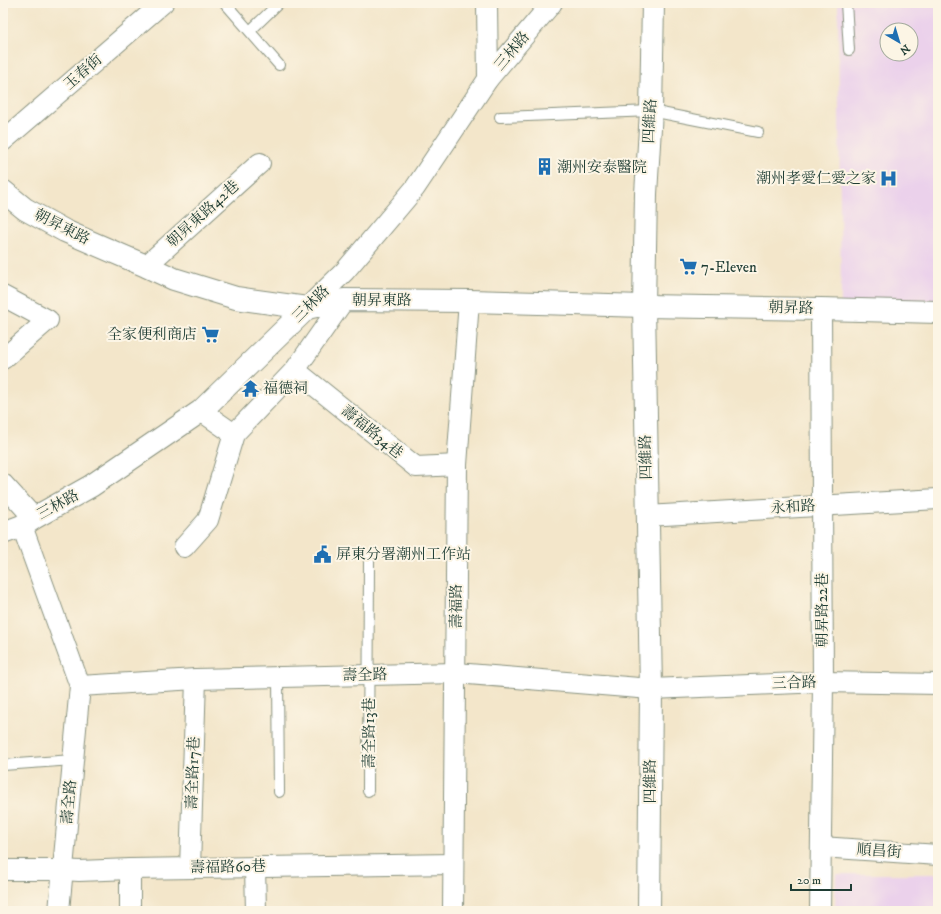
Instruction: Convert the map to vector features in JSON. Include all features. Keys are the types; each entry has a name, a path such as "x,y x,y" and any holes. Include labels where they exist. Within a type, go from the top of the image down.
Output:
{"main road":[{"name":"四維路","path":"649,911 651,689 644,306 646,194 651,111 653,3"},
{"name":"朝昇東路","path":"3,191 26,209 65,231 174,279 236,298 307,308 344,300 469,301 644,306"},
{"name":"朝昇路","path":"644,306 938,312"},
{"name":"三林路","path":"20,526 91,486 201,411 307,308"}],"street":[{"name":"玉春街","path":"3,141 163,3"},
{"path":"487,3 488,79"},
{"name":"三林路","path":"307,308 345,271 414,188 488,79 552,3"},
{"name":"朝昇東路42巷","path":"146,266 260,163"},
{"path":"3,296 48,320 3,359"},
{"path":"184,547 208,520 234,434 295,370 344,300"},
{"name":"壽福路","path":"452,911 456,672 457,465 469,301"},
{"name":"朝昇路22巷","path":"820,911 823,682 821,309"},
{"name":"壽福路34巷","path":"295,370 416,467 457,465"},
{"path":"201,411 234,434"},
{"path":"3,484 20,526"},
{"name":"永和路","path":"647,516 938,499"},
{"name":"壽全路","path":"20,526 80,686 59,911"},
{"name":"壽全路","path":"80,686 196,679 456,672 651,689"},
{"name":"壽全路17巷","path":"190,868 196,679"},
{"name":"三合路","path":"651,689 823,682 938,684"},
{"name":"順昌街","path":"821,847 938,855"},
{"name":"壽福路60巷","path":"3,870 79,871 452,864"},
{"path":"255,867 256,911"},
{"path":"130,869 130,911"}],"lane":[{"path":"225,3 279,65"},
{"path":"250,31 279,3"},
{"path":"846,3 849,50"},
{"path":"500,117 651,111 758,132"},
{"name":"壽全路13巷","path":"368,791 369,558"},
{"path":"278,677 279,792"},
{"path":"3,765 73,760"}],"shaded area":[{"name":"潮州孝愛仁愛之家","path":"838,3 938,3 938,301 841,305"},
{"path":"836,874 938,874 938,911 835,911"}],"place":[{"name":"潮州安泰醫院","path":"544,167"},
{"name":"潮州孝愛仁愛之家","path":"889,178"},
{"name":"7-Eleven","path":"688,267"},
{"name":"全家便利商店","path":"210,334"},
{"name":"福德祠","path":"250,388"},
{"name":"屏東分署潮州工作站","path":"323,554"}]}
